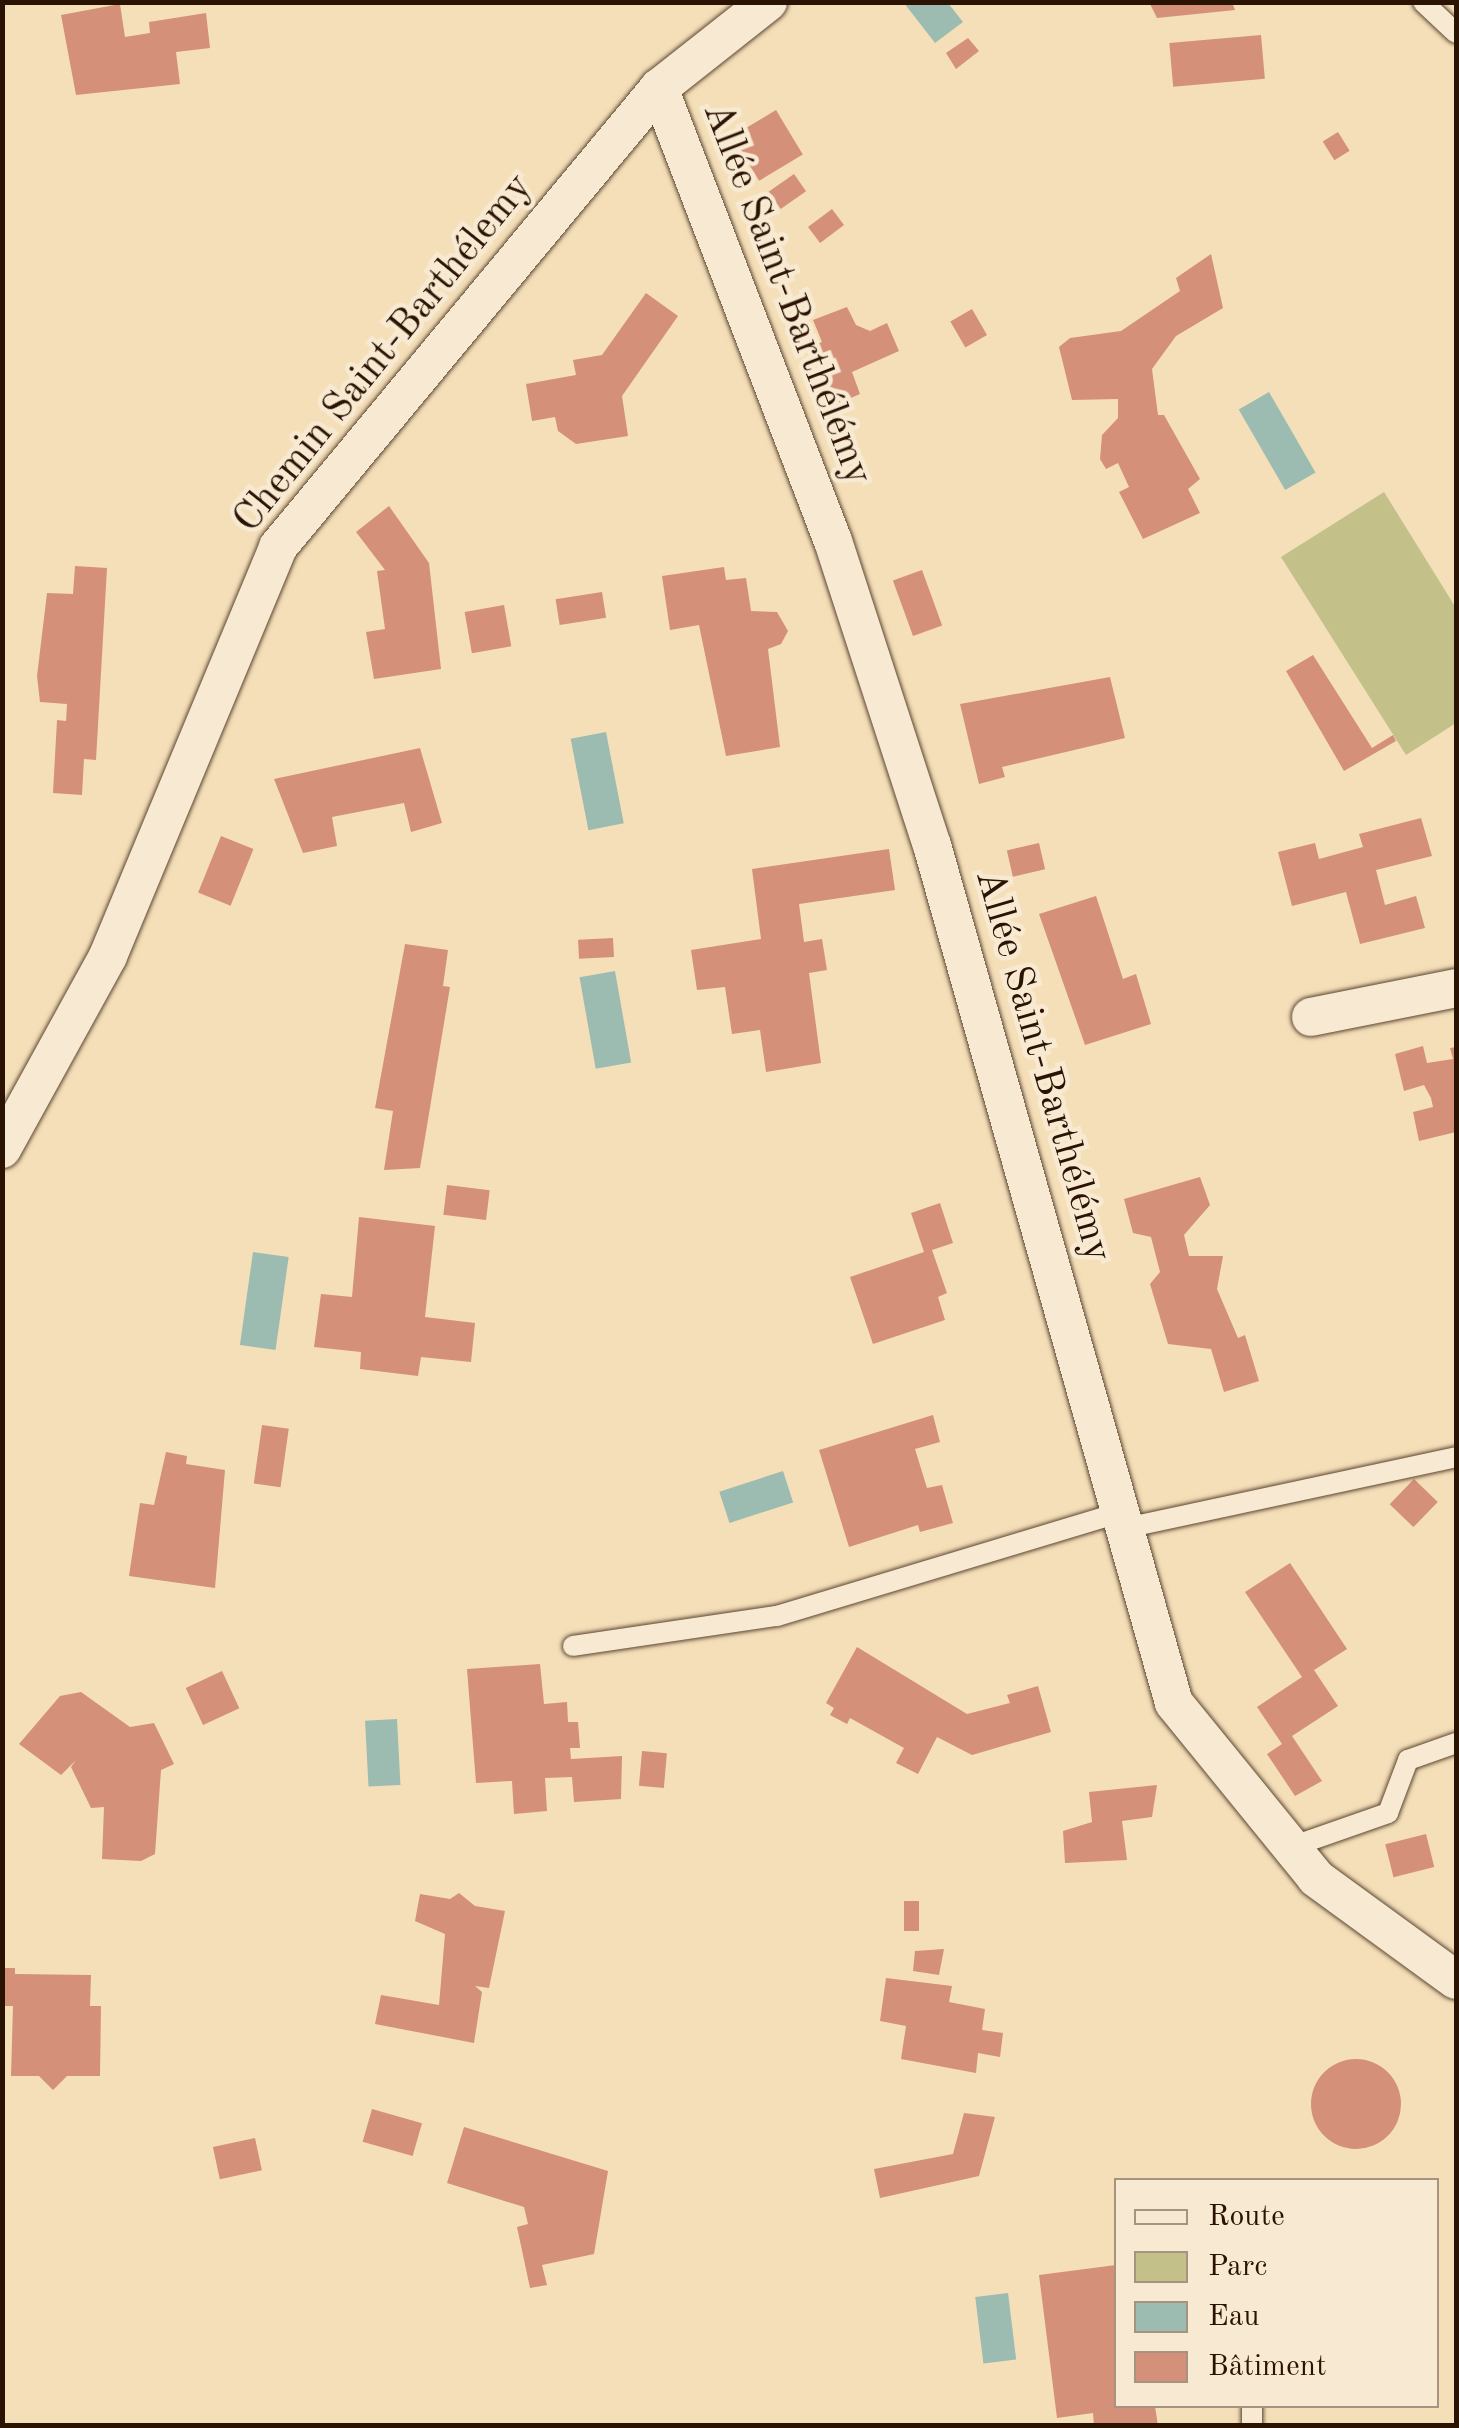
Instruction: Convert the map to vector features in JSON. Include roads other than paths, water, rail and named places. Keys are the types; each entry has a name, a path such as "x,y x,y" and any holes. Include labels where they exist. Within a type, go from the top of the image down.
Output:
{"street":[{"name":"Chemin Saint-Barthélemy","path":"2,1149 108,956 278,547 659,88 768,2"},
{"name":"Allée Saint-Barthélémy","path":"659,88 832,541 932,845 1174,1703 1316,1878 1456,1980"},
{"path":"1311,1017 1456,988"}],"lane":[{"path":"1423,2 1456,33"},
{"path":"573,1646 777,1616 1123,1520 1456,1458"},
{"path":"1291,1847 1388,1813 1408,1760 1456,1743"}],"water":[{"path":"904,3 948,3 963,22 935,43"},
{"path":"1269,392 1316,473 1285,490 1239,410"},
{"path":"606,732 624,823 588,830 571,739"},
{"path":"615,971 631,1063 596,1069 580,977"},
{"path":"253,1252 289,1257 276,1350 240,1345"},
{"path":"783,1471 793,1502 729,1523 719,1492"},
{"path":"397,1719 400,1785 368,1787 365,1721"},
{"path":"1008,2293 1016,2360 983,2364 975,2297"}]}
